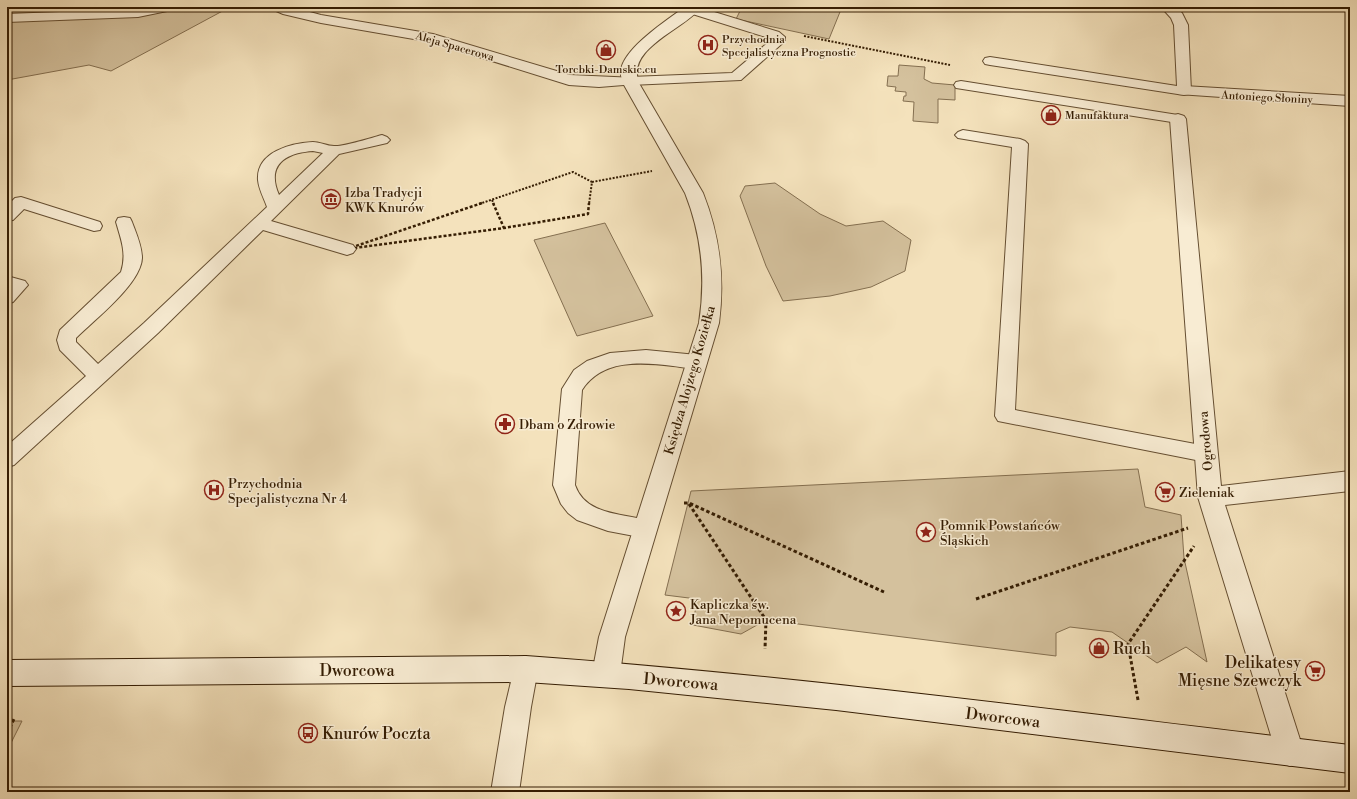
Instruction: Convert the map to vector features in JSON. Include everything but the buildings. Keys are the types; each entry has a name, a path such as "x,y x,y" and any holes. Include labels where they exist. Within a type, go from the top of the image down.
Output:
{"street":[{"path":"7,18 138,13 167,7"},
{"name":"Aleja Spacerowa","path":"279,7 288,11 321,19 433,38 568,80 593,82 630,81"},
{"path":"630,81 628,75 629,66 644,46 692,8"},
{"name":"Księdza Alojzego Koziełka","path":"606,674 612,637 709,322 713,296 712,272 706,225 694,193 630,81"},
{"name":"Antoniego Słoniny","path":"1184,91 1350,101"},
{"name":"Ogrodowa","path":"1178,119 1206,454 1213,508 1290,752"},
{"path":"1213,508 1350,481"},
{"name":"Dworcowa","path":"7,673 526,669 606,674 759,689 1350,759"}],"lane":[{"path":"990,61 1184,91 1182,25 1177,16 1166,7"},
{"path":"630,81 736,77 778,41 778,37 774,35 692,8"},
{"path":"961,85 1178,119"},
{"path":"963,135 1020,144 1005,416 1206,454"},
{"path":"275,207 266,179 268,169 275,159 283,153 311,147 334,151 382,140"},
{"path":"7,459 98,376 334,151"},
{"path":"7,216 21,202 94,226"},
{"path":"98,376 67,345 66,340 67,335 125,280 130,273 134,261 133,250 124,222"},
{"path":"259,223 347,249"},
{"path":"7,282 19,285 7,298"},
{"path":"646,529 584,514 570,502 565,494 564,485 572,389 575,380 592,367 601,362 617,358 665,357 697,362"},
{"path":"505,792 518,707 526,669"}],"path":[{"path":"347,249 573,172 592,182 659,170"},
{"path":"347,249 504,228 588,214 592,182"},
{"path":"492,200 504,228"},
{"path":"682,503 689,503 884,592"},
{"path":"689,503 766,620 765,649"},
{"path":"976,599 1213,508"},
{"path":"1144,734 1128,644 1184,558 1213,508"},
{"path":"7,733 15,717"}],"shaded area":[{"path":"7,7 230,7 111,71 89,65 7,80"},
{"path":"742,7 842,7 829,39 736,19"},
{"path":"899,65 925,67 924,79 932,83 955,85 955,100 938,99 938,123 913,121 914,102 903,101 904,96 906,96 906,92 895,91 896,87 887,86 888,76 898,76"},
{"path":"775,183 820,214 846,226 883,221 911,240 905,271 871,287 830,296 783,301 766,266 740,196 745,186"},
{"path":"605,223 653,316 577,336 534,240"},
{"path":"1138,469 1145,507 1181,515 1184,558 1207,662 1186,647 1157,663 1112,632 1070,627 1056,633 1056,656 766,620 741,634 693,625 697,599 665,595 691,491"},
{"path":"7,721 22,721 7,751"}],"place":[{"name":"Przychodnia Specjalistyczna Prognostic","path":"708,45"},
{"name":"Torebki-Damskie.eu","path":"606,50"},
{"name":"Manufaktura","path":"1051,115"},
{"name":"Izba Tradycji KWK Knurów","path":"331,199"},
{"name":"Dbam o Zdrowie","path":"505,424"},
{"name":"Przychodnia Specjalistyczna Nr 4","path":"214,490"},
{"name":"Zieleniak","path":"1165,492"},
{"name":"Pomnik Powstańców Śląskich","path":"926,532"},
{"name":"Kapliczka św. Jana Nepomucena","path":"676,611"},
{"name":"Ruch","path":"1099,648"},
{"name":"Delikatesy Mięsne Szewczyk","path":"1315,671"},
{"name":"Knurów Poczta","path":"308,733"}]}
